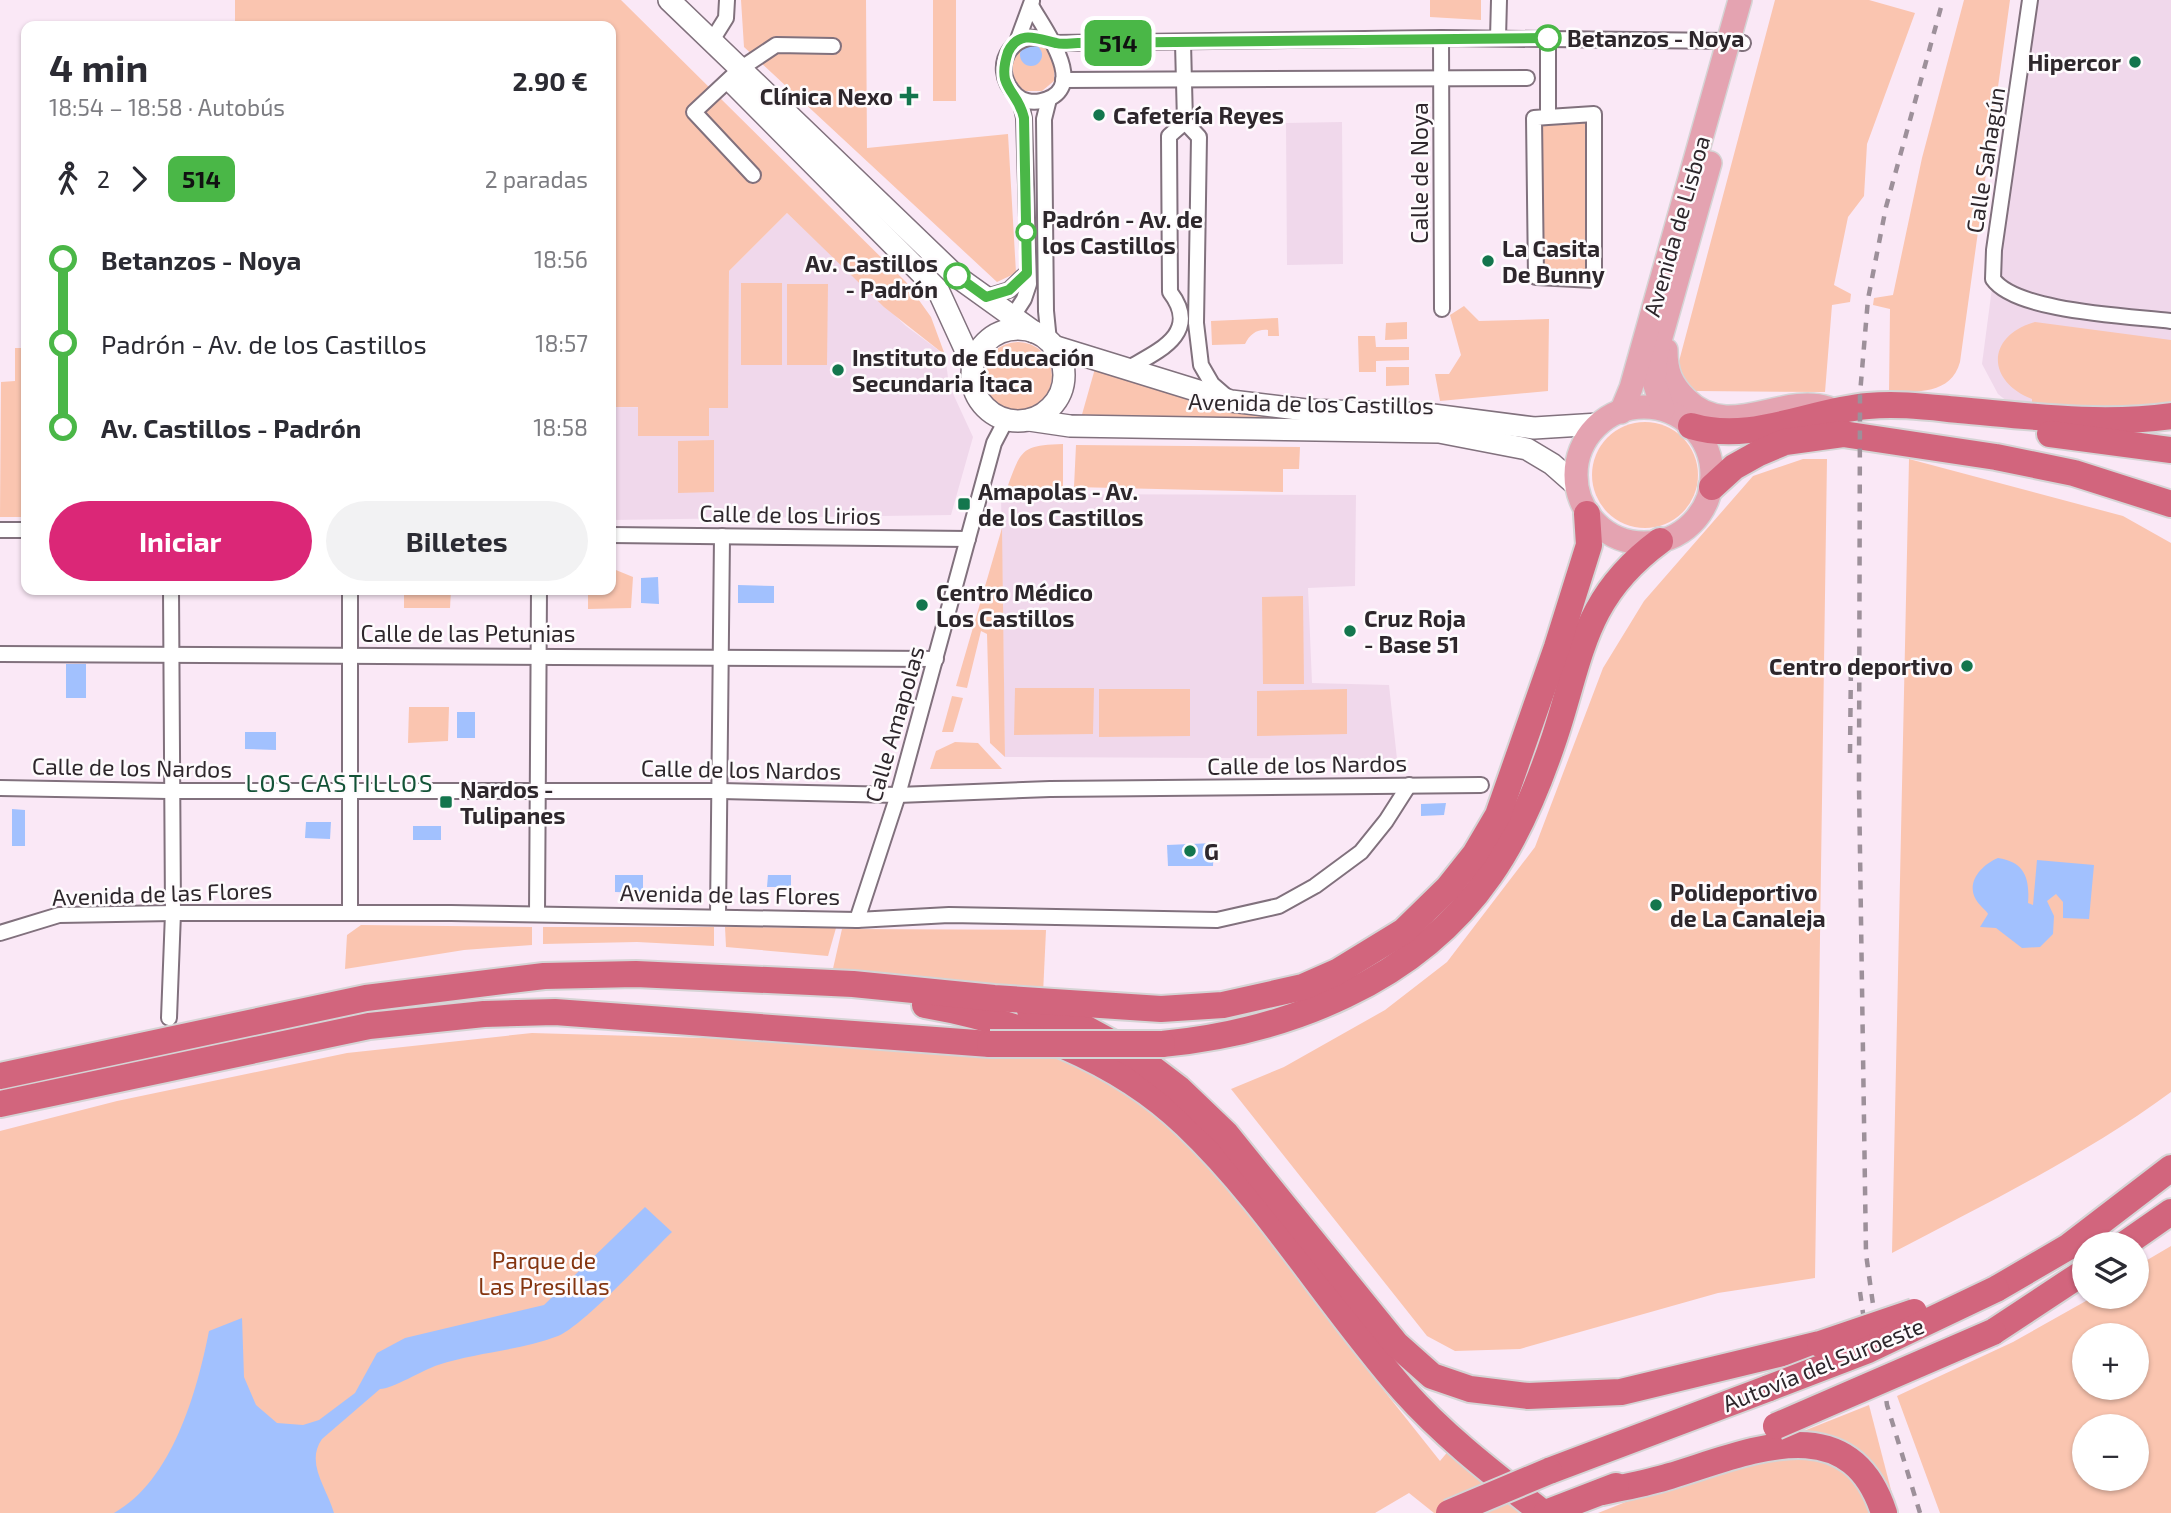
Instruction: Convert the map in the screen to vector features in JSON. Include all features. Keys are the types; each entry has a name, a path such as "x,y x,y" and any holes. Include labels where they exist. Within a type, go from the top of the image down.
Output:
{"highway":[{"path":"1691,426 1713,432 1743,432 1839,412 1895,405 2060,419 2171,416"},
{"path":"1839,412 2171,450"},
{"path":"1712,487 1734,467 1785,442 1843,434 2074,473 2171,505"},
{"path":"1885,439 1959,442 2171,460"},
{"path":"725,980 853,984 994,999 1161,1009 1223,1005 1303,987 1337,972 1404,931 1448,888 1475,854 1498,816 1585,560 1589,545 1587,513"},
{"path":"0,1104 369,1026 484,1014 555,1013 990,1044 1162,1044 1208,1039 1256,1028 1318,1007 1393,969 1425,946 1459,914 1490,875 1520,826 1554,738 1582,642 1602,601 1630,564 1660,541"},
{"path":"0,1076 366,998 544,976 636,974 851,993 940,1008 1012,1028 1082,1054 1114,1072 1184,1122 1219,1158 1405,1392 1475,1459 1545,1513"},
{"path":"994,999 1082,1026 1136,1055 1178,1088 1226,1134 1396,1344 1432,1376 1470,1389 1528,1396 1621,1392 1820,1345 1941,1303 1996,1289"},
{"name":"Autovía del Suroeste","path":"1449,1513 1549,1471 1868,1350 1996,1289 2068,1247 2171,1168"},
{"path":"2142,1232 2171,1212"},
{"path":"2149,1247 2171,1235"},
{"name":"Autovía del Suroeste","path":"1545,1513 1776,1426 2003,1327 2072,1280"},
{"path":"2003,1327 2047,1312 2072,1296"},
{"path":"1592,1495 1667,1477 1758,1448 1807,1444 1838,1452 1860,1468 1878,1492 1884,1513"}],"main road":[{"name":"Avenida de Lisboa","path":"1663,409 1656,394 1654,367 1736,42 1740,0"},
{"name":"Avenida de Lisboa","path":"1621,411 1631,388 1736,42 1755,0"},
{"path":"1679,275 1669,327 1666,366 1669,379 1690,403 1728,418 1810,405 1839,412"},
{"path":"1638,407 1663,409 1691,426 1708,453 1712,464 1712,487 1695,520 1673,537 1660,541 1626,541 1599,525 1587,513 1577,486 1578,460 1583,447 1600,424 1621,411 1638,407"}],"street":[{"path":"651,0 707,47 734,74 938,290 972,364 979,397 990,411 1006,420 1029,420 1051,406 1060,391 1062,364 1046,340 1044,118 1049,99 1063,80 1063,63 1055,43 1032,4"},
{"path":"669,0 707,47"},
{"path":"707,47 726,18 727,0"},
{"path":"1498,38 1499,0"},
{"name":"Calle Sahagún","path":"2030,0 1992,271 1998,286 2020,299 2034,303 2171,321"},
{"path":"972,364 983,345 1007,325 1028,284 1024,118 1020,99 1007,83 1003,72 1010,48 1018,39 1032,4"},
{"path":"1018,39 1032,36 1055,43 1441,38 1736,42"},
{"name":"Calle de Noya","path":"1441,38 1442,309"},
{"path":"1548,38 1549,117"},
{"path":"1183,43 1185,122 1199,137 1196,323 1201,365 1212,384 1231,401"},
{"path":"753,175 694,112 734,74 776,45 833,46"},
{"path":"734,74 956,276 986,297 1007,325 1046,340"},
{"path":"1063,80 1184,82 1527,78"},
{"path":"1020,99 1034,102 1049,99"},
{"path":"1594,114 1594,280 1536,277 1534,118 1549,117 1594,114"},
{"path":"1127,369 1165,350 1174,339 1180,322 1180,304 1170,292 1168,136 1185,122"},
{"path":"986,297 1009,290 1027,273"},
{"path":"1180,304 1189,305 1198,298"},
{"name":"Avenida de los Castillos","path":"1046,340 1127,369 1231,401 1306,410 1425,414 1534,428 1600,424"},
{"name":"Calle Amapolas","path":"857,919 898,795 994,443 1006,420"},
{"name":"Avenida de los Castillos","path":"1029,420 1070,426 1439,432 1527,449 1552,464 1577,486"},
{"path":"0,530 21,530"},
{"name":"Calle de los Lirios","path":"616,535 968,539"},
{"path":"718,916 722,536"},
{"path":"169,1018 173,913 171,595"},
{"path":"350,912 351,595"},
{"path":"537,914 539,595"},
{"name":"Calle de las Petunias","path":"0,654 936,659"},
{"name":"Avenida de las Flores","path":"0,933 59,915 173,913 350,912 857,919 950,915 1217,920 1279,906 1315,886 1361,852 1386,821 1409,785"},
{"name":"Calle de los Nardos","path":"0,788 171,791 721,790 898,795 1050,789 1481,785"}],"shaded area":[{"path":"2030,0 2171,0 2171,416 2018,410 1998,394 1982,364"},
{"path":"1342,122 1343,264 1287,265 1286,123"},
{"name":"Instituto de Educación Secundaria Ítaca","path":"787,213 906,326 945,355 949,385 973,437 951,515 616,520 616,407 728,408 729,271"},
{"path":"1001,494 1356,495 1355,586 1308,588 1312,683 1389,685 1397,759 1005,757"}],"green space":[{"path":"235,0 621,0 906,282 931,317 945,355 884,307 787,213 729,271 728,408 709,408 709,436 638,436 638,407 616,407 616,21 235,21"},
{"path":"741,0 866,0 867,148 1008,134 1016,273 997,282 744,47"},
{"path":"933,0 956,0 956,101 933,101"},
{"path":"1430,0 1481,0 1481,20 1430,17"},
{"path":"1775,0 1869,0 1915,13 1867,144 1864,196 1848,217 1834,285 1851,294 1850,302 1832,305 1825,392 1696,391 1683,381 1678,365"},
{"path":"1964,0 2010,0 1960,362 1956,373 1941,386 1921,391 1889,393 1890,309 1873,305 1874,298 1893,295 1922,158"},
{"path":"1023,43 1048,44 1054,59 1054,81 1042,91 1025,91 1014,82 1012,58"},
{"path":"1595,114 1595,281 1536,278 1533,117"},
{"path":"741,283 782,283 782,365 741,365"},
{"path":"787,284 828,284 827,365 787,365"},
{"path":"1464,306 1479,321 1549,319 1548,391 1440,401 1435,374 1449,374 1461,355 1450,315"},
{"path":"1278,318 1279,336 1268,336 1268,330 1260,330 1245,344 1212,345 1211,321"},
{"path":"1407,322 1407,339 1385,340 1386,323"},
{"path":"2035,322 2171,340 2171,405 2032,408 2032,399 2006,381 1998,359 2000,348 2007,337"},
{"path":"1358,336 1375,336 1376,347 1409,347 1409,360 1376,361 1376,372 1359,372"},
{"path":"1018,342 1031,345 1042,352 1049,363 1052,376 1049,389 1042,400 1031,407 1018,410 1005,407 994,400 987,389 984,376 987,363 994,352 1005,345"},
{"path":"15,348 21,348 21,517 0,517 1,382 15,381"},
{"path":"1096,365 1299,420 1081,418"},
{"path":"1386,367 1409,367 1409,385 1386,386"},
{"path":"1645,422 1665,426 1683,437 1694,455 1698,475 1694,495 1683,513 1665,524 1645,528 1625,524 1607,513 1596,495 1592,475 1596,455 1607,437 1625,426"},
{"path":"714,440 714,492 678,493 678,441"},
{"path":"1063,444 1063,488 1007,488 1024,452 1038,446"},
{"path":"1076,445 1300,447 1299,469 1283,469 1283,492 1074,487"},
{"name":"Polideportivo de La Canaleja","path":"1803,459 1827,459 1815,1278 1718,1293 1520,1349 1455,1351 1427,1336 1231,1089 1284,1067 1385,1010 1447,962 1535,847 1603,668 1644,601 1753,476"},
{"path":"1909,459 2123,516 2171,543 2171,1092 2070,1158 1892,1253"},
{"path":"1002,528 1005,757 990,743 987,634 981,631 967,688 956,686"},
{"path":"616,570 633,577 631,608 588,609 588,595 616,595"},
{"path":"404,595 451,595 450,608 404,608"},
{"path":"1303,596 1304,684 1263,684 1262,597"},
{"path":"1015,688 1094,688 1093,734 1014,735"},
{"path":"1099,689 1190,689 1190,736 1099,737"},
{"path":"1347,689 1347,734 1257,736 1257,691"},
{"path":"952,696 963,698 953,732 942,732"},
{"path":"409,707 449,707 448,741 408,743"},
{"path":"955,742 978,743 1002,769 930,769 936,751"},
{"path":"361,925 532,927 532,945 464,950 345,969 347,935"},
{"path":"543,927 714,927 714,946 637,942 543,944"},
{"path":"725,927 836,928 828,956 726,947"},
{"path":"842,929 1046,930 1043,994 832,973"},
{"name":"Parque de Las Presillas","path":"532,1033 774,1040 1068,1058 1165,1116 1263,1228 1335,1329 1440,1461 1450,1449 1535,1513 1434,1513 1409,1493 1375,1513 0,1513 0,1131 117,1101 347,1053"},
{"path":"2171,1246 2171,1513 1940,1513 1897,1396 2013,1342 2072,1309 2149,1309 2149,1259"},
{"path":"1869,1405 1897,1513 1598,1513"}],"water":[{"path":"1031,44 1041,51 1042,55 1035,65 1031,66 1021,59 1020,55 1027,45"},
{"path":"658,577 659,604 641,603 641,578"},
{"path":"738,585 774,586 774,603 738,603"},
{"path":"66,664 86,664 86,698 66,698"},
{"path":"457,712 475,712 475,738 457,738"},
{"path":"245,732 276,732 276,750 245,749"},
{"path":"1446,803 1444,815 1421,816 1421,804"},
{"path":"12,809 25,810 25,846 12,846"},
{"path":"306,822 331,822 330,839 305,838"},
{"path":"413,826 441,826 441,840 413,840"},
{"name":"G","path":"1214,843 1213,866 1168,866 1167,845"},
{"path":"1998,858 2014,863 2024,872 2028,886 2028,903 2033,905 2037,860 2094,865 2089,919 2063,918 2063,902 2056,894 2047,901 2054,916 2053,934 2040,947 2022,948 1996,928 1980,927 1988,914 1975,899 1973,885 1979,872"},
{"path":"615,875 643,875 643,893 615,892"},
{"path":"768,875 791,875 791,887 767,887"},
{"path":"645,1207 672,1232 599,1304 569,1329 543,1341 438,1365 380,1389 322,1439 317,1448 316,1466 334,1513 114,1513 152,1480 179,1433 197,1381 209,1331 242,1318 244,1377 256,1405 277,1423 303,1425 319,1420 355,1393 377,1353 405,1338 544,1305"}],"railway":[{"path":"1920,1513 1887,1405 1866,1254 1859,785 1860,394 1868,299 1886,207 1943,0"},
{"path":"1850,753 1851,662"},
{"path":"1860,1292 1867,1341"}],"bus line":[{"name":"514","path":"957,276 986,297 1009,290 1027,273 1024,118 1020,99 1012,92 1003,72 1010,48 1018,39 1032,36 1055,43 1078,43 1548,38"}],"place":[{"name":"Betanzos - Noya","path":"1548,38"},
{"name":"Hipercor","path":"2135,62"},
{"name":"Clínica Nexo","path":"909,96"},
{"name":"Cafetería Reyes","path":"1099,115"},
{"name":"Padrón - Av. de los Castillos","path":"1026,232"},
{"name":"La Casita De Bunny","path":"1488,261"},
{"name":"Av. Castillos - Padrón","path":"957,276"},
{"name":"Instituto de Educación Secundaria Ítaca","path":"838,370"},
{"name":"Amapolas - Av. de los Castillos","path":"964,504"},
{"name":"Centro Médico Los Castillos","path":"922,605"},
{"name":"Cruz Roja - Base 51","path":"1350,631"},
{"name":"Centro deportivo","path":"1967,666"},
{"name":"Nardos - Tulipanes","path":"446,802"},
{"name":"G","path":"1190,851"},
{"name":"Polideportivo de La Canaleja","path":"1656,905"}],"district":[{"name":"LOS CASTILLOS","path":"340,782"}]}
